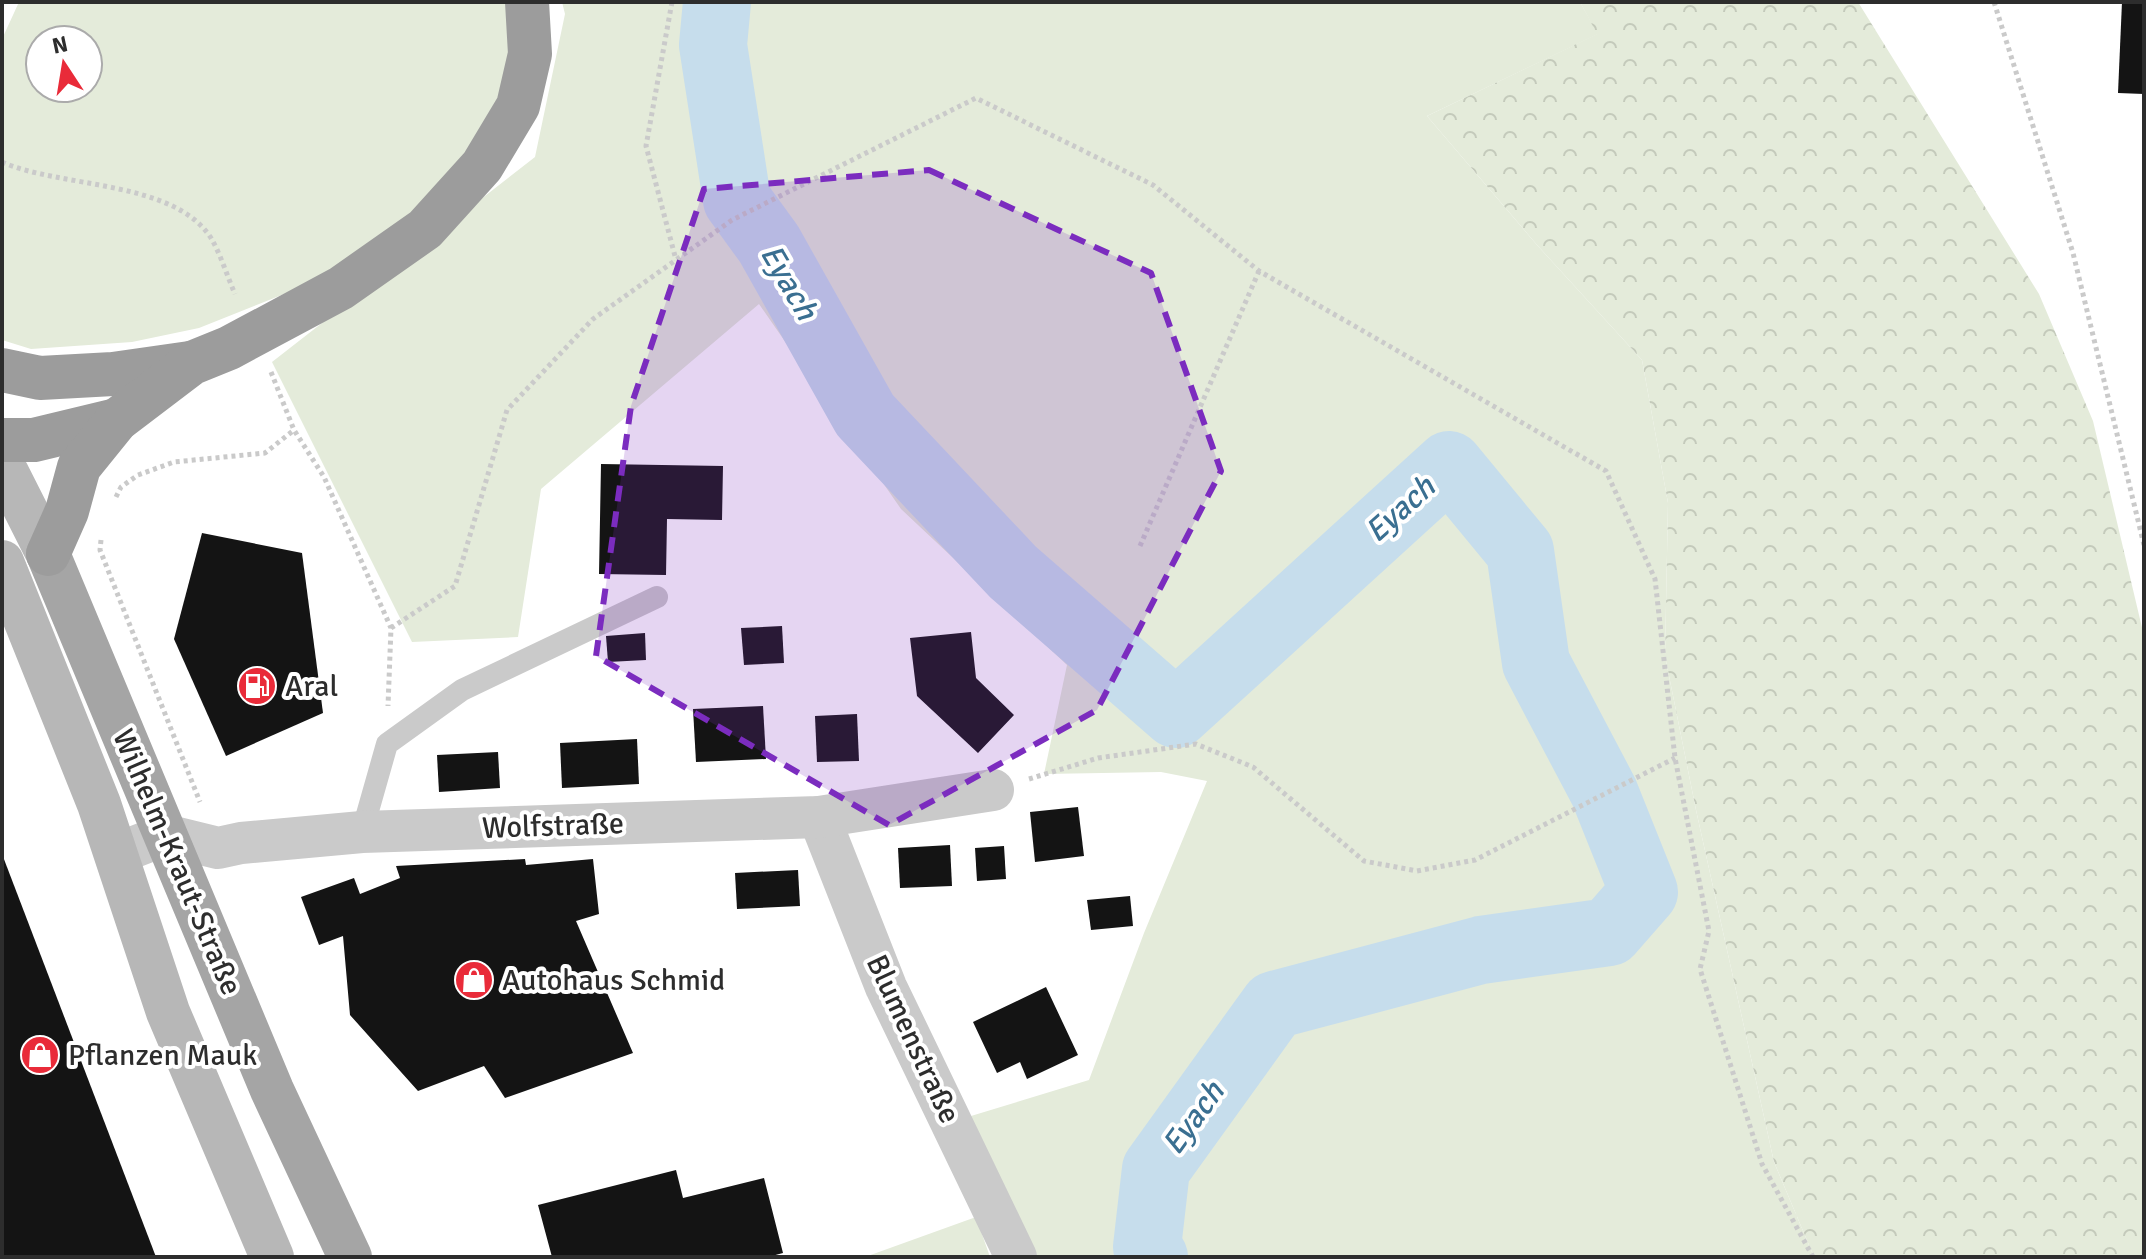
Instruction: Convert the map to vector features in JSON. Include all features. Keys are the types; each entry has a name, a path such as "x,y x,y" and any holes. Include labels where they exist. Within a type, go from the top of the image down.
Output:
{"highway":[{"path":"2,370 40,378 113,374 192,363 229,348 341,288 425,229 482,166 518,106 530,54 527,2"},
{"path":"48,554 67,511 79,467 117,420 192,363"},
{"path":"2,440 34,440 117,420"}],"main road":[{"name":"Wilhelm-Kraut-Straße","path":"2,468 48,554 272,1090 350,1257"},
{"name":"Wilhelm-Kraut-Straße","path":"2,562 99,804 168,1012 272,1257"}],"street":[{"name":"Wolfstraße","path":"165,835 218,848 241,843 362,832 819,817 993,790"},
{"name":"Blumenstraße","path":"819,817 886,987 1016,1257"},
{"path":"116,854 165,835"}],"lane":[{"path":"362,832 387,744 462,690 657,597"}],"path":[{"path":"672,2 646,146 676,260"},
{"path":"1994,2 2073,253 2144,545"},
{"path":"391,628 455,586 507,410 593,319 732,220 976,98 1153,185 1259,271 1606,471 1655,579 1675,758 1709,931 1700,969 1762,1164 1813,1257"},
{"path":"2,162 23,172 122,190 158,200 193,217 211,238 235,294"},
{"path":"1140,546 1259,271"},
{"path":"271,371 294,430 324,477 391,628 387,744"},
{"path":"115,498 121,487 150,471 174,462 265,453 294,430"},
{"path":"101,535 100,550 218,848"},
{"path":"993,790 1098,758 1196,744 1253,767 1364,861 1417,871 1475,860 1675,758"}],"highlighted area":[{"path":"929,170 1151,273 1221,471 1097,710 889,825 596,656 631,406 704,189"}],"green space":[{"path":"19,2 510,2 513,53 499,101 466,156 412,219 332,275 199,328 132,342 31,349 2,340 2,39"},
{"path":"562,2 1580,2 1598,34 1427,116 1537,245 1642,360 1668,503 1665,656 1774,1162 1814,1257 1014,1257 971,1116 1089,1080 1144,933 1207,781 1161,772 1044,774 1067,665 901,509 759,304 541,489 518,637 412,642 272,362 535,157 565,14"},
{"path":"1580,2 1858,2 2039,294 2093,421 2144,636 2144,1257 1814,1257 1774,1162 1665,656 1668,503 1642,360 1537,245 1427,116 1597,34"},
{"path":"976,1217 990,1257 865,1257"}],"building":[{"path":"2122,2 2144,2 2144,94 2118,93"},
{"path":"601,464 723,466 722,520 667,519 666,575 599,574"},
{"path":"202,533 302,553 323,713 226,756 174,639"},
{"path":"782,626 784,663 744,665 741,628"},
{"path":"971,632 976,678 1014,715 978,753 917,696 910,638"},
{"path":"645,633 646,660 608,662 606,636"},
{"path":"763,706 766,759 696,762 693,709"},
{"path":"857,714 859,761 817,762 815,716"},
{"path":"637,739 639,784 562,788 560,743"},
{"path":"498,752 500,788 439,792 437,755"},
{"path":"1078,807 1084,856 1035,862 1030,812"},
{"path":"950,845 952,886 900,888 898,848"},
{"path":"1004,846 1006,879 977,881 975,848"},
{"name":"Pflanzen Mauk","path":"2,854 156,1257 2,1257"},
{"name":"Autohaus Schmid","path":"525,859 526,865 593,859 599,914 576,921 633,1053 505,1098 484,1066 418,1091 350,1015 343,936 319,945 301,897 354,878 360,894 400,878 396,866"},
{"path":"798,870 800,906 737,909 735,873"},
{"path":"1130,896 1133,926 1091,930 1087,900"},
{"path":"1046,987 1078,1055 1027,1079 1020,1062 997,1073 973,1022"},
{"path":"676,1170 683,1198 764,1178 783,1253 768,1257 552,1257 538,1205"}],"waterway":[{"name":"Eyach","path":"717,2 713,45 737,200 769,244 865,415 1013,572 1176,714 1449,465 1520,551 1536,663 1604,792 1644,892 1609,932 1481,950 1274,1005 1156,1169 1147,1247 1154,1257"}],"place":[{"name":"Aral","path":"257,686"},
{"name":"Autohaus Schmid","path":"474,980"},
{"name":"Pflanzen Mauk","path":"40,1055"}]}
